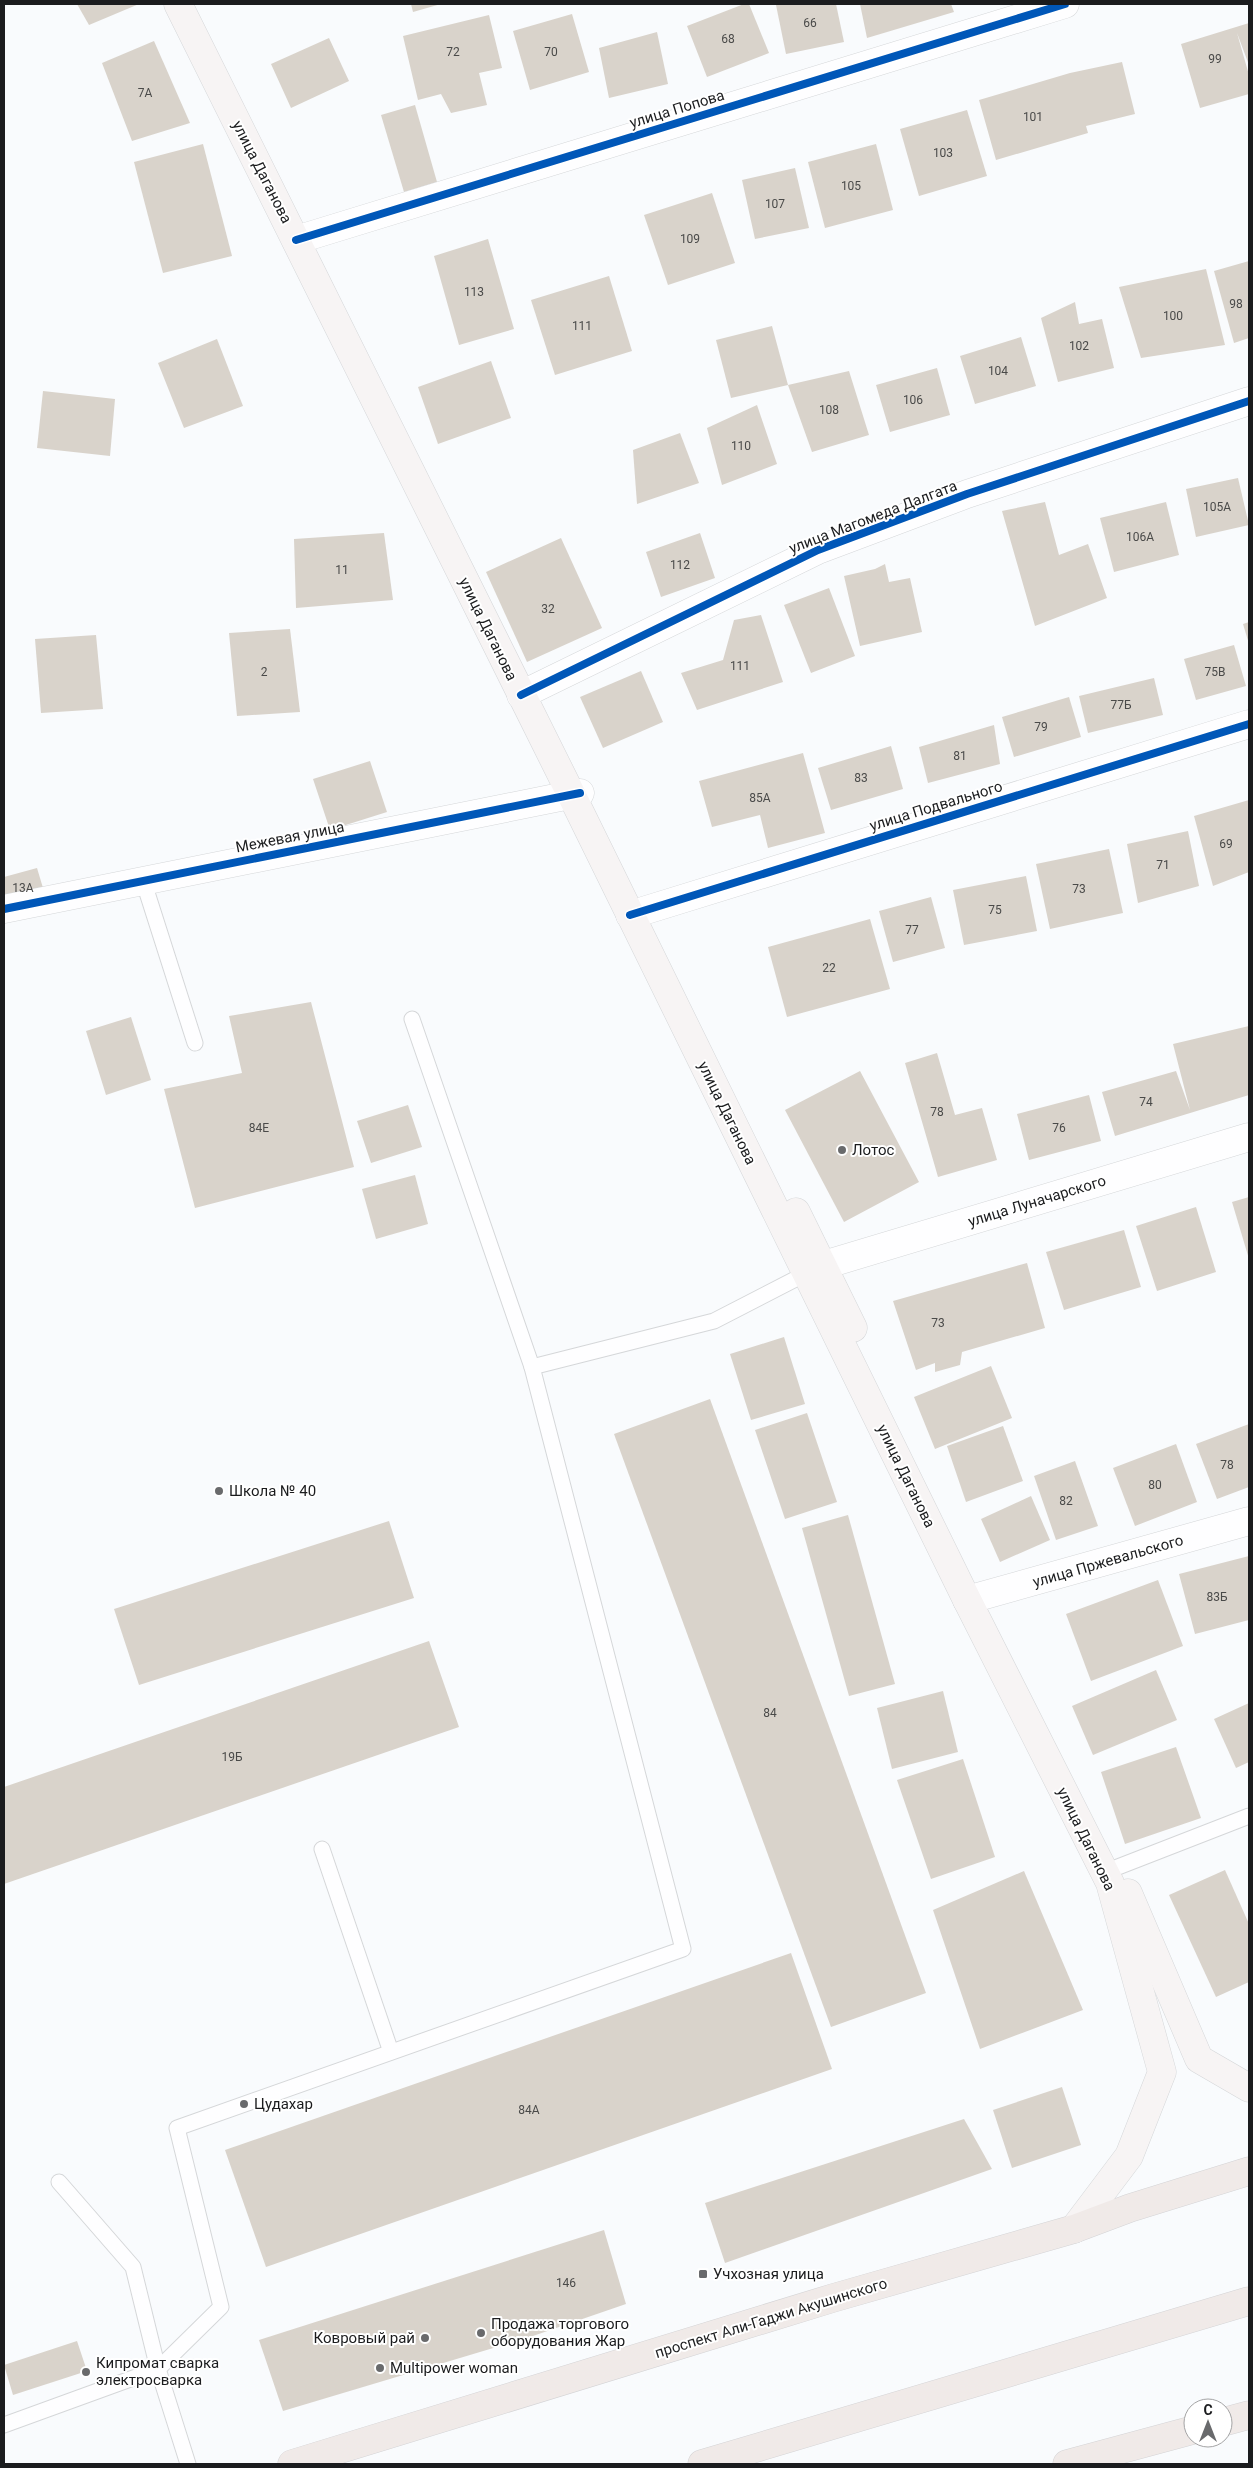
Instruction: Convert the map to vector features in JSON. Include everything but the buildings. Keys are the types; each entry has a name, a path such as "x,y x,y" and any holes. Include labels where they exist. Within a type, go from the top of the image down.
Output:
{"main road":[{"name":"улица Даганова","path":"178,4 301,238"},
{"name":"улица Даганова","path":"187,4 524,693 815,1270 973,1599 1111,1870 1199,2059 1249,2088"},
{"name":"улица Даганова","path":"1074,2229 1129,2156 1162,2072 1110,1883 1111,1870"},
{"name":"проспект Али-Гаджи Акушинского","path":"292,2464 833,2298 1074,2229 1130,2208 1249,2172"},
{"path":"702,2464 1249,2301"},
{"path":"1233,2419 1249,2415"},
{"path":"1067,2464 1183,2433"}],"street":[{"name":"улица Попова","path":"301,238 1065,4"},
{"name":"улица Магомеда Далгата","path":"524,693 818,550 967,494 1249,401"},
{"name":"улица Подвального","path":"634,914 1249,724"},
{"name":"Межевая улица","path":"4,909 576,795"},
{"name":"улица Луначарского","path":"815,1270 1249,1137"},
{"name":"улица Пржевальского","path":"973,1599 1249,1521"}],"lane":[{"path":"143,880 195,1043"},
{"path":"4,2424 158,2369 221,2307 177,2128 683,1949 532,1367 412,1019"},
{"path":"532,1367 714,1321 815,1270"},
{"path":"1111,1870 1249,1816"},
{"path":"322,1849 391,2052"},
{"path":"59,2182 133,2267 158,2369 188,2464"}],"cycle path":[{"path":"296,240 1065,4"},
{"path":"521,695 818,550 967,494 1249,401"},
{"path":"630,915 1249,724"},
{"path":"4,909 580,793"}],"place":[{"name":"Лотос","path":"842,1150"},
{"name":"Школа № 40","path":"219,1491"},
{"name":"Цудахар","path":"244,2104"},
{"name":"Учхозная улица","path":"703,2274"},
{"name":"Продажа торгового оборудования Жар","path":"481,2333"},
{"name":"Ковровый рай","path":"425,2338"},
{"name":"Multipower woman","path":"380,2368"},
{"name":"Кипромат сварка электросварка","path":"86,2372"}]}
